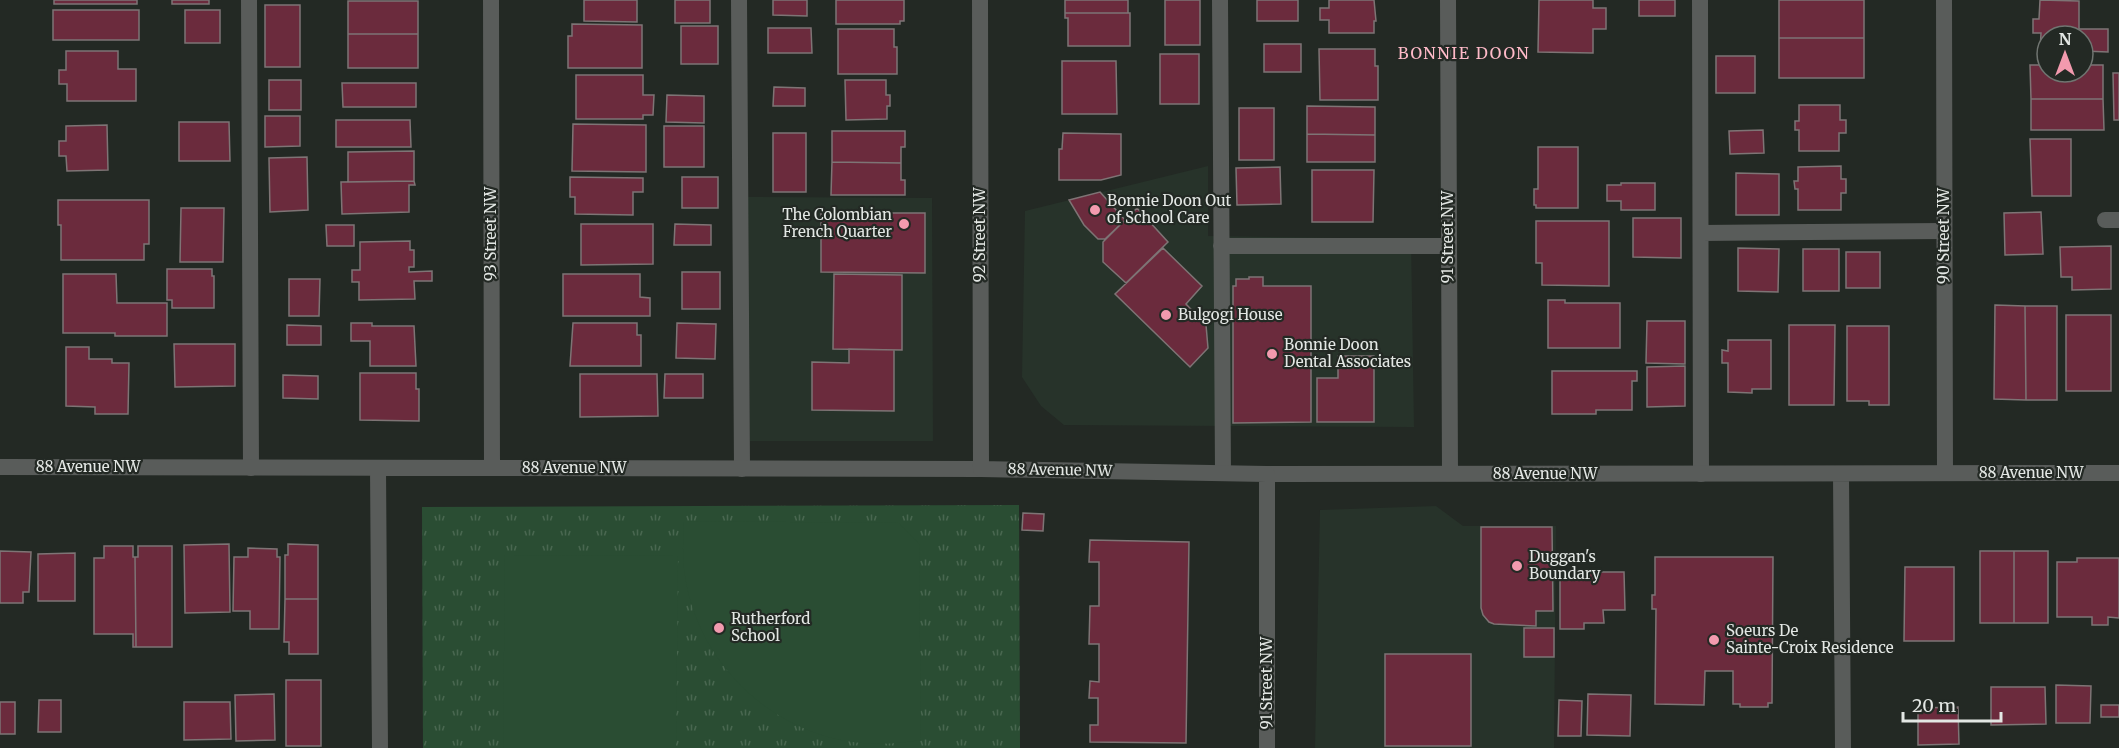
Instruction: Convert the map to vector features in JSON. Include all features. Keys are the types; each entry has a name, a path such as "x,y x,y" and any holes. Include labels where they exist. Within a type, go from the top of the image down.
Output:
{"street":[{"path":"249,0 251,468"},
{"name":"93 Street NW","path":"491,0 492,468"},
{"path":"739,0 742,469"},
{"name":"92 Street NW","path":"980,0 981,469"},
{"path":"1220,0 1223,473"},
{"name":"91 Street NW","path":"1448,0 1450,474"},
{"path":"1700,0 1701,474"},
{"name":"90 Street NW","path":"1944,0 1945,473"},
{"path":"1701,233 1944,231"},
{"path":"1221,246 1448,246"},
{"name":"88 Avenue NW","path":"0,467 981,469 1267,474 2119,473"},
{"path":"378,468 380,748"},
{"name":"91 Street NW","path":"1267,474 1267,748"},
{"path":"1841,474 1843,748"}],"shaded area":[{"path":"1208,166 1208,236 1411,239 1414,427 1064,425 1041,406 1022,377 1025,211"},
{"path":"748,197 932,198 933,441 750,441"},
{"path":"1436,506 1463,526 1556,526 1554,748 1315,748 1320,510"}],"green space":[{"name":"Rutherford School","path":"1019,505 1020,748 423,748 422,507"},
{"path":"684,521 899,523 919,544 921,740 869,744 829,737 799,726 770,710 745,690 723,665 706,638 693,608 684,569"},
{"path":"505,555 678,556 676,748 503,748"}],"building":[{"path":"54,0 137,0 137,4 54,4"},
{"path":"172,0 209,0 209,4 172,4"},
{"path":"584,0 637,0 637,22 584,21"},
{"path":"675,0 710,0 710,23 675,23"},
{"path":"773,0 807,0 807,16 773,15"},
{"path":"836,0 904,0 904,21 900,21 900,24 836,24"},
{"path":"1065,0 1128,0 1128,13 1065,13"},
{"path":"1165,0 1200,0 1200,45 1165,45"},
{"path":"1257,0 1298,0 1298,21 1257,21"},
{"path":"1329,0 1374,0 1376,21 1374,21 1374,33 1329,33 1329,20 1320,20 1320,8 1329,8"},
{"path":"1539,0 1593,0 1593,8 1606,8 1606,29 1593,29 1593,53 1538,52"},
{"path":"1639,0 1675,0 1675,16 1639,16"},
{"path":"1779,0 1864,0 1864,38 1779,38"},
{"path":"2040,0 2079,1 2079,24 2035,24 2035,33 2033,33 2033,19 2039,19"},
{"path":"348,1 418,1 418,34 348,34"},
{"path":"265,5 300,5 300,67 265,67"},
{"path":"53,10 139,10 139,40 53,40"},
{"path":"185,10 220,10 220,43 185,43"},
{"path":"1065,13 1130,13 1130,46 1068,46 1068,18 1065,18"},
{"path":"572,24 642,25 642,68 568,68 568,36 572,36"},
{"path":"681,26 718,26 718,64 681,64"},
{"path":"768,28 811,28 812,53 768,53"},
{"path":"838,29 894,29 897,74 838,74"},
{"path":"2095,29 2108,29 2108,52 2095,51"},
{"path":"348,34 418,34 418,68 348,68"},
{"path":"1779,38 1864,38 1864,78 1779,78"},
{"path":"1264,44 1301,44 1301,72 1264,72"},
{"path":"1319,49 1375,49 1375,66 1378,66 1378,100 1320,100"},
{"path":"66,51 118,51 118,69 136,69 136,101 67,101 67,84 59,84 59,70 66,70"},
{"path":"1160,54 1199,54 1199,104 1160,104"},
{"path":"1716,56 1755,56 1755,93 1716,93"},
{"path":"1062,61 1116,61 1117,114 1062,114"},
{"path":"2030,65 2035,65 2035,84 2095,84 2095,65 2103,65 2103,99 2031,99"},
{"path":"2113,73 2119,73 2119,120 2114,120"},
{"path":"576,75 643,75 643,95 654,95 653,115 643,115 643,119 576,119"},
{"path":"269,80 301,80 301,110 269,110"},
{"path":"845,80 886,80 886,95 890,95 887,119 846,120"},
{"path":"342,83 416,83 416,107 343,107"},
{"path":"774,87 805,88 805,106 773,106"},
{"path":"667,95 704,96 704,123 666,122"},
{"path":"2031,99 2103,99 2104,130 2031,130"},
{"path":"1799,105 1840,105 1840,120 1846,120 1846,133 1839,133 1839,151 1799,151 1799,130 1795,130 1795,121 1799,121"},
{"path":"1307,106 1375,107 1375,135 1307,134"},
{"path":"1239,108 1274,108 1274,160 1239,160"},
{"path":"265,116 300,116 300,146 265,147"},
{"path":"336,120 410,120 411,147 336,147"},
{"path":"179,122 229,122 230,161 179,161"},
{"path":"573,124 646,125 646,172 572,171"},
{"path":"107,125 108,170 67,171 66,156 59,156 59,141 66,141 66,126"},
{"path":"664,126 704,126 704,167 664,167"},
{"path":"1763,130 1764,153 1730,154 1729,131"},
{"path":"832,131 905,131 905,147 901,147 901,163 832,162"},
{"path":"773,133 806,133 806,192 773,192"},
{"path":"1063,133 1121,134 1121,175 1101,180 1059,180 1059,149 1062,149"},
{"path":"1307,134 1375,135 1375,162 1307,162"},
{"path":"2030,139 2071,139 2071,196 2032,196"},
{"path":"1538,147 1578,147 1578,208 1536,208 1534,205 1534,189 1538,189"},
{"path":"414,151 414,181 348,182 348,152"},
{"path":"307,157 308,210 270,212 269,158"},
{"path":"832,162 901,163 901,180 905,180 905,195 831,195"},
{"path":"1841,166 1841,179 1846,179 1846,193 1841,193 1841,210 1798,210 1798,189 1795,189 1794,181 1798,181 1798,167"},
{"path":"1280,167 1281,204 1237,205 1236,168"},
{"path":"1312,170 1374,170 1373,222 1312,222"},
{"path":"1736,173 1779,174 1779,215 1736,215"},
{"path":"570,177 643,178 643,192 633,192 633,215 575,214 575,197 570,197"},
{"path":"682,177 718,177 718,208 682,208"},
{"path":"414,181 415,185 409,185 409,212 342,214 341,182"},
{"path":"1621,183 1655,183 1655,210 1621,210 1621,201 1607,201 1607,185 1621,185"},
{"name":"Bonnie Doon Out of School Care","path":"1100,192 1125,220 1105,239 1098,239 1084,225 1069,200"},
{"path":"58,200 149,200 149,244 144,244 144,260 61,260"},
{"path":"181,208 224,208 223,262 180,262"},
{"path":"1137,208 1168,242 1126,283 1103,262 1103,242"},
{"path":"2041,212 2043,254 2005,255 2004,213"},
{"path":"821,213 925,213 925,273 821,272"},
{"path":"1633,218 1681,218 1681,258 1633,257"},
{"path":"1536,221 1609,221 1609,286 1542,285 1542,263 1536,263"},
{"path":"581,224 653,224 653,264 581,265"},
{"path":"675,224 711,225 711,245 674,245"},
{"path":"326,225 354,225 354,246 327,246"},
{"path":"410,241 410,250 414,250 414,267 409,267 409,272 432,271 432,281 414,281 415,299 359,300 359,282 352,282 352,270 360,270 360,242"},
{"path":"2111,246 2111,289 2072,290 2072,277 2061,277 2060,247"},
{"name":"Bulgogi House","path":"1163,248 1202,286 1186,304 1206,325 1208,348 1190,367 1115,294"},
{"path":"1738,248 1779,249 1778,292 1738,291"},
{"path":"1803,249 1839,249 1839,291 1803,291"},
{"path":"1846,252 1880,252 1880,288 1846,288"},
{"path":"167,269 212,269 214,308 172,308 172,300 167,300"},
{"path":"682,272 720,272 720,309 682,309"},
{"path":"63,274 116,274 117,303 167,303 167,336 63,333"},
{"path":"563,274 640,274 640,297 650,298 650,316 563,316"},
{"path":"834,274 902,275 902,350 833,349"},
{"name":"Bonnie Doon Dental Associates","path":"1249,277 1263,277 1263,286 1311,286 1311,422 1233,423 1233,286 1236,286 1236,279 1249,279"},
{"path":"289,279 320,279 319,316 289,316"},
{"path":"1548,300 1565,300 1565,303 1620,303 1620,348 1548,348"},
{"path":"1995,305 2025,306 2026,400 1994,399"},
{"path":"2025,306 2057,306 2057,400 2026,400"},
{"path":"2066,315 2111,315 2111,391 2066,391"},
{"path":"1647,321 1685,321 1685,364 1646,363"},
{"path":"351,323 372,323 372,326 414,326 416,366 370,366 370,341 351,341"},
{"path":"573,323 637,323 637,335 641,335 641,366 570,366"},
{"path":"677,323 716,324 715,359 676,358"},
{"path":"287,325 321,326 321,345 287,345"},
{"path":"1789,325 1835,325 1834,405 1789,405"},
{"path":"1847,326 1889,326 1889,405 1869,405 1869,401 1847,401"},
{"path":"1728,340 1771,340 1771,389 1752,389 1752,393 1728,392 1728,363 1722,363 1722,350 1728,351"},
{"path":"174,344 235,344 235,386 175,387"},
{"path":"66,347 89,347 89,359 112,359 112,363 129,363 128,414 95,414 95,407 66,406"},
{"path":"849,349 894,350 894,411 812,410 812,362 849,363"},
{"path":"1338,356 1374,356 1374,422 1317,422 1317,378 1338,378"},
{"path":"1685,366 1685,406 1647,407 1647,367"},
{"path":"1552,371 1637,371 1637,381 1632,381 1632,410 1596,410 1596,414 1552,414"},
{"path":"360,373 416,373 416,389 419,389 419,421 360,420"},
{"path":"580,374 657,374 658,416 580,417"},
{"path":"665,374 703,374 703,398 664,398"},
{"path":"283,375 318,376 318,399 283,398"},
{"path":"1023,513 1044,514 1043,531 1022,530"},
{"name":"Duggan's Boundary","path":"1481,527 1552,527 1553,611 1536,611 1536,626 1494,624 1483,615 1481,608"},
{"path":"1090,540 1189,542 1186,743 1090,742 1090,725 1098,725 1098,698 1089,698 1090,681 1099,682 1099,644 1089,644 1090,606 1099,606 1099,562 1089,562"},
{"path":"229,544 230,612 185,613 184,545"},
{"path":"288,544 318,545 318,599 285,599 285,555 288,555"},
{"path":"104,546 133,546 136,647 133,647 133,634 94,634 94,558 104,558"},
{"path":"138,546 172,546 172,647 136,647 135,557 138,557"},
{"path":"248,548 277,549 277,557 280,557 279,629 250,629 250,611 233,611 234,557 248,557"},
{"path":"0,551 31,552 29,592 23,592 23,603 0,603"},
{"path":"1980,551 2014,551 2014,623 1980,623"},
{"path":"2014,551 2048,551 2048,623 2014,623"},
{"path":"75,553 75,601 38,601 38,554"},
{"name":"Soeurs De Sainte-Croix Residence","path":"1655,557 1773,557 1772,703 1768,703 1768,707 1740,707 1740,704 1733,704 1733,671 1705,671 1704,705 1655,704 1656,609 1652,609 1652,595 1655,595"},
{"path":"2077,558 2119,558 2119,618 2108,617 2108,625 2092,625 2092,617 2057,617 2057,562 2077,562"},
{"path":"1905,567 1954,567 1954,641 1904,641"},
{"path":"1560,572 1624,572 1625,610 1603,610 1604,623 1584,623 1584,629 1560,629"},
{"path":"285,599 318,599 318,654 289,654 289,642 284,642"},
{"path":"1524,628 1554,628 1554,657 1524,657"},
{"path":"1385,654 1471,654 1471,746 1385,746"},
{"path":"286,680 321,680 321,746 286,746"},
{"path":"2056,685 2091,686 2090,723 2056,723"},
{"path":"1991,687 2045,687 2046,724 1991,725"},
{"path":"274,694 275,740 236,741 235,695"},
{"path":"1588,694 1631,695 1630,736 1587,735"},
{"path":"39,700 61,700 61,732 38,732"},
{"path":"1559,700 1582,701 1581,736 1558,736"},
{"path":"0,702 15,702 15,734 0,734"},
{"path":"184,702 230,702 231,739 184,740"},
{"path":"2101,705 2119,705 2119,717 2101,717"},
{"path":"1958,707 1959,744 1918,745 1918,708"}],"place":[{"name":"Bonnie Doon Out of School Care","path":"1095,210"},
{"name":"The Colombian French Quarter","path":"904,224"},
{"name":"Bulgogi House","path":"1166,315"},
{"name":"Bonnie Doon Dental Associates","path":"1272,354"},
{"name":"Duggan's Boundary","path":"1517,566"},
{"name":"Rutherford School","path":"719,628"},
{"name":"Soeurs De Sainte-Croix Residence","path":"1714,640"}],"district":[{"name":"BONNIE DOON","path":"1464,53"}]}
